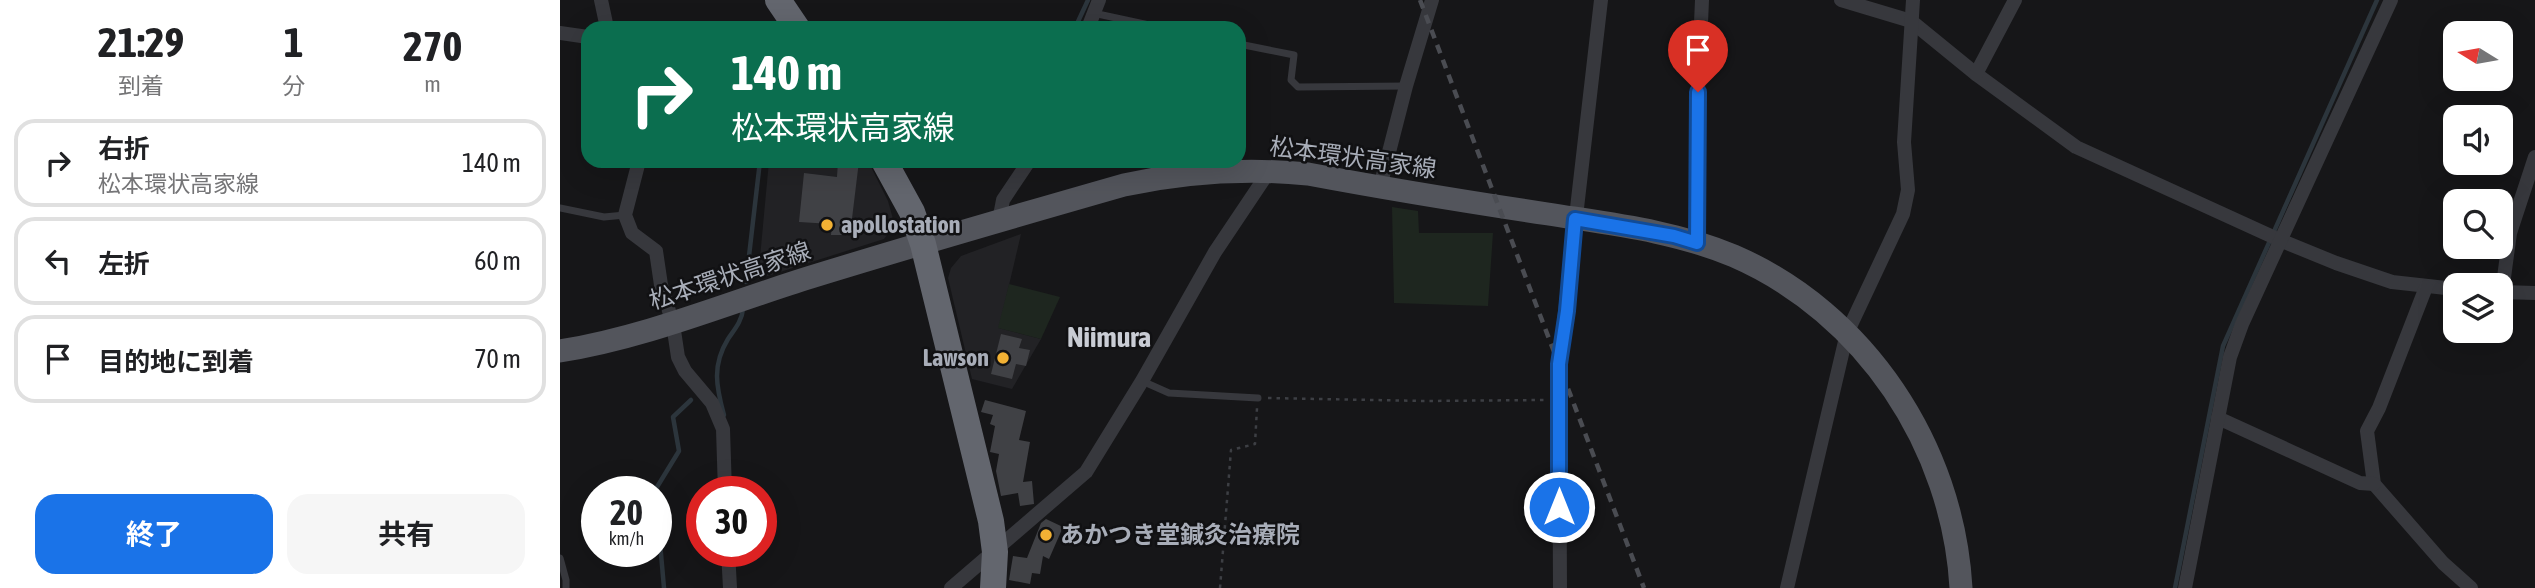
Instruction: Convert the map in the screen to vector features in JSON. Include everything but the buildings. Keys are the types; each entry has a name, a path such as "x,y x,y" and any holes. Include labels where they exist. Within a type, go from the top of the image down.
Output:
{"highway":[{"path":"778,0 792,21"},
{"path":"888,168 912,212 923,244 991,521 995,552 993,588"}],"main road":[{"name":"松本環状高家線","path":"560,351 603,343 673,324 812,277 1124,185 1160,177 1270,170 1575,219 1674,236 1734,256 1791,288 1847,333 1890,382 1919,433 1946,500 1958,553 1961,588"}],"street":[{"path":"601,0 606,21"},
{"path":"1380,187 1432,0"},
{"path":"1560,588 1559,364 1601,0"},
{"path":"1697,243 1697,115 1702,0"},
{"path":"1841,0 1911,21 1976,74 2076,147 2282,241 2392,282 2443,288"},
{"path":"1787,588 1847,333 1903,214 1908,190 1904,142 1913,0"},
{"path":"1976,74 2015,0"},
{"path":"2185,588 2230,357 2242,324 2391,0"},
{"path":"560,33 581,36"},
{"path":"2504,273 2510,233 2535,157"},
{"path":"637,168 625,215 632,233 656,251 678,357 685,371 712,403 723,429 724,476"},
{"path":"999,221 1003,201 1024,168"},
{"path":"951,588 1086,472 1142,381 1215,252 1270,170"},
{"path":"2426,287 2379,408 2367,431 2374,484 2443,564 2472,588"},
{"path":"2513,292 2535,293"},
{"path":"2218,418 2360,482 2374,484"},
{"path":"729,567 730,588"}],"lane":[{"path":"1096,7 1141,21"},
{"path":"1246,45 1294,55 1291,80 1298,87 1406,86"},
{"path":"560,208 604,217 625,215"},
{"path":"1142,381 1169,393 1258,398"},
{"path":"560,558 566,588"}],"path":[{"path":"1220,588 1231,450 1255,444 1258,398 1558,400"}],"shaded area":[{"name":"apollostation","path":"768,168 872,168 888,201 893,219 891,230 884,239 758,279"},
{"path":"1392,207 1418,211 1419,233 1493,233 1488,306 1394,303"},
{"path":"1021,234 999,328 1041,339 1012,389 972,379 948,278 951,268 961,256"},
{"path":"1009,284 1060,297 1041,339 998,328"}],"waterway":[{"path":"1078,21 1088,0"},
{"path":"2175,588 2223,346 2377,0"},
{"path":"746,282 759,168"},
{"path":"724,415 719,395 718,367 723,349 743,309"},
{"path":"664,476 679,451 673,417 691,400"},
{"path":"662,567 664,588"}],"railway":[{"path":"1420,0 1644,588"}],"place":[{"name":"apollostation","path":"827,225"},
{"name":"Lawson","path":"1003,358"},
{"name":"あかつき堂鍼灸治療院","path":"1046,535"}],"district":[{"name":"Niimura","path":"1109,337"}],"route":[{"path":"1559,507 1559,364 1567,311 1575,219 1674,236 1697,243 1698,92"}]}
